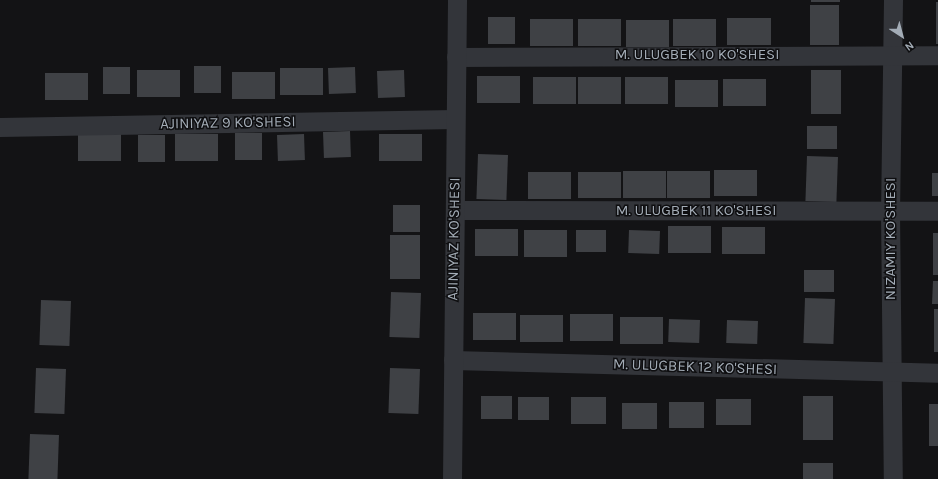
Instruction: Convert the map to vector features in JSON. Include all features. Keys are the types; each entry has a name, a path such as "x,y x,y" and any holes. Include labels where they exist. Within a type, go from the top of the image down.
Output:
{"street":[{"name":"AJINIYAZ KO'SHESI","path":"452,479 457,0"},
{"name":"NIZAMIY KO'SHESI","path":"893,0 890,211 893,479"},
{"name":"M. ULUGBEK 10 KO'SHESI","path":"456,57 938,54"},
{"name":"AJINIYAZ 9 KO'SHESI","path":"0,127 456,119"},
{"name":"M. ULUGBEK 11 KO'SHESI","path":"455,210 938,211"},
{"name":"M. ULUGBEK 12 KO'SHESI","path":"453,360 938,373"}],"building":[{"path":"811,0 840,0 840,2 811,2"},
{"path":"936,2 938,2 938,44 936,44"},
{"path":"810,5 839,5 839,45 810,45"},
{"path":"488,17 515,17 515,44 488,44"},
{"path":"727,18 771,18 771,45 727,45"},
{"path":"530,19 573,19 573,46 530,46"},
{"path":"578,19 621,19 621,46 578,46"},
{"path":"673,19 716,19 716,46 673,46"},
{"path":"626,20 669,20 669,47 626,47"},
{"path":"194,66 221,66 221,93 194,93"},
{"path":"103,67 130,67 130,94 103,94"},
{"path":"355,67 356,93 329,94 328,68"},
{"path":"280,68 323,68 323,95 280,95"},
{"path":"137,70 180,70 180,97 137,97"},
{"path":"404,70 405,97 378,98 377,71"},
{"path":"811,70 841,70 841,114 811,114"},
{"path":"232,72 275,72 275,99 232,99"},
{"path":"45,73 88,73 88,100 45,100"},
{"path":"477,76 520,76 520,103 477,103"},
{"path":"533,77 576,77 576,104 533,104"},
{"path":"578,77 621,77 621,104 578,104"},
{"path":"625,77 668,77 668,104 625,104"},
{"path":"723,79 766,79 766,106 723,106"},
{"path":"675,80 718,80 718,107 675,107"},
{"path":"807,126 837,126 837,149 807,149"},
{"path":"350,131 351,157 324,158 323,132"},
{"path":"235,133 262,133 262,160 235,160"},
{"path":"78,134 121,134 121,161 78,161"},
{"path":"175,134 218,134 218,161 175,161"},
{"path":"304,134 305,160 278,161 277,135"},
{"path":"379,134 422,134 422,161 379,161"},
{"path":"138,135 165,135 165,162 138,162"},
{"path":"478,154 508,155 506,200 476,199"},
{"path":"807,156 838,157 836,202 805,201"},
{"path":"714,170 757,170 757,196 714,196"},
{"path":"623,171 666,171 666,198 623,198"},
{"path":"623,171 666,171 666,198 623,198"},
{"path":"528,172 571,172 571,199 528,199"},
{"path":"578,172 621,172 621,198 578,198"},
{"path":"932,173 938,173 938,196 932,196"},
{"path":"393,205 420,205 420,232 393,232"},
{"path":"668,226 711,226 711,253 668,253"},
{"path":"722,227 765,227 765,254 722,254"},
{"path":"475,229 518,229 518,256 475,256"},
{"path":"524,230 567,230 567,257 524,257"},
{"path":"576,230 606,230 606,252 576,252"},
{"path":"629,230 660,231 659,254 628,253"},
{"path":"933,233 938,233 938,275 933,275"},
{"path":"390,235 420,235 420,279 390,279"},
{"path":"804,270 834,270 834,292 804,292"},
{"path":"933,281 938,281 938,304 932,304"},
{"path":"391,292 421,293 419,338 389,337"},
{"path":"805,298 835,299 833,344 803,343"},
{"path":"41,300 71,301 69,346 39,345"},
{"path":"934,309 938,309 938,352 934,352"},
{"path":"473,313 516,313 516,340 473,340"},
{"path":"570,314 613,314 613,341 570,341"},
{"path":"520,315 563,315 563,342 520,342"},
{"path":"620,317 663,317 663,344 620,344"},
{"path":"669,319 700,320 699,343 668,342"},
{"path":"727,320 758,321 757,344 726,343"},
{"path":"36,368 66,369 64,414 34,413"},
{"path":"390,368 420,369 418,414 388,413"},
{"path":"481,396 512,396 512,419 481,419"},
{"path":"803,396 833,396 833,440 803,440"},
{"path":"518,397 549,397 549,420 518,420"},
{"path":"571,397 606,397 606,424 571,424"},
{"path":"716,399 751,399 751,425 716,425"},
{"path":"669,402 704,402 704,428 669,428"},
{"path":"622,403 657,403 657,429 622,429"},
{"path":"929,404 938,404 938,446 929,446"},
{"path":"30,434 59,435 57,479 28,479"},
{"path":"803,463 833,463 833,479 803,479"}]}
